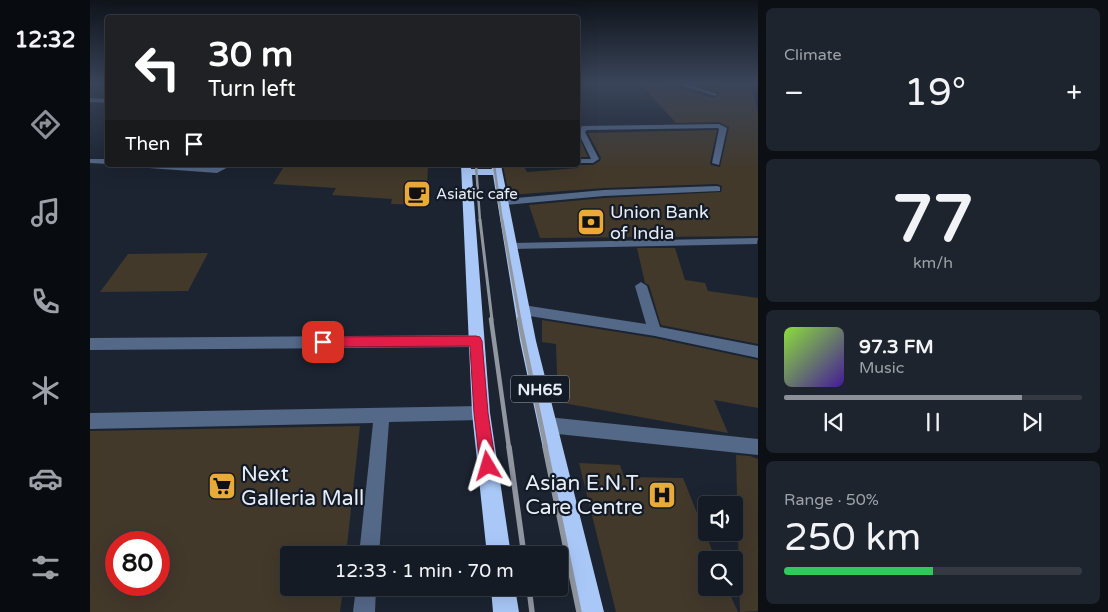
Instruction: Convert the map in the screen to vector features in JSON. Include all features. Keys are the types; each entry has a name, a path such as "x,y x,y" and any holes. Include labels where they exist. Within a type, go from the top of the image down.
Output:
{"highway":[{"path":"497,168 466,169 481,413 498,546"},
{"name":"NH65","path":"497,168 523,310 591,612"},
{"path":"504,596 506,612"}],"street":[{"path":"580,161 593,161 595,159 582,132 585,128 719,126 723,128 716,164"},
{"path":"90,161 105,162"},
{"path":"176,167 217,170 224,167"},
{"path":"504,202 604,193 718,189"},
{"path":"512,246 757,241"},
{"path":"642,286 655,330"},
{"path":"523,310 655,330 732,348 758,352"},
{"path":"90,344 476,341"},
{"path":"90,421 481,413"},
{"path":"370,546 382,415"},
{"path":"548,425 758,447"},
{"path":"364,612 365,596"}],"building":[{"path":"666,113 758,113 758,236 540,238 529,205 604,198 721,192 722,186 717,184 604,188 509,195 503,167 524,167 527,172 578,168 580,165 593,165 600,161 601,158 588,133 717,130 710,163 720,167 729,127 719,122 676,123"},
{"path":"580,139 588,157 580,157"},
{"path":"284,167 428,167 426,205 391,204 392,199 332,195 336,188 273,184"},
{"path":"637,248 675,248 685,280 705,283 708,291 758,298 758,344 661,325 649,285 645,283"},
{"path":"208,253 188,291 100,292 128,254"},
{"path":"542,320 655,338 758,360 758,408 714,400 728,433 558,402 556,344 542,342"},
{"name":"Next Galleria Mall","path":"360,426 347,546 280,546 280,596 342,596 340,612 90,612 90,431"},
{"path":"736,455 750,456 758,459 758,611 740,612 740,596 743,596 743,551 738,551 738,541 743,541 743,496 737,496"},
{"path":"579,463 620,465 624,477 683,478 698,515 698,541 708,541 712,551 698,551 698,596 731,596 738,612 616,612"}],"railway":[{"path":"476,167 480,221"},
{"path":"494,167 502,221"},
{"path":"480,220 492,320"},
{"path":"502,220 520,320"},
{"path":"491,319 509,448"},
{"path":"519,319 546,448"},
{"path":"509,447 523,546"},
{"path":"545,447 579,612"},
{"path":"530,596 532,612"}],"place":[{"name":"Asiatic cafe","path":"417,194"},
{"name":"Union Bank of India","path":"591,222"},
{"name":"Next Galleria Mall","path":"222,486"},
{"name":"Asian E.N.T. Care Centre","path":"662,495"}],"route":[{"path":"323,342 476,341 481,413 488,466"}]}
